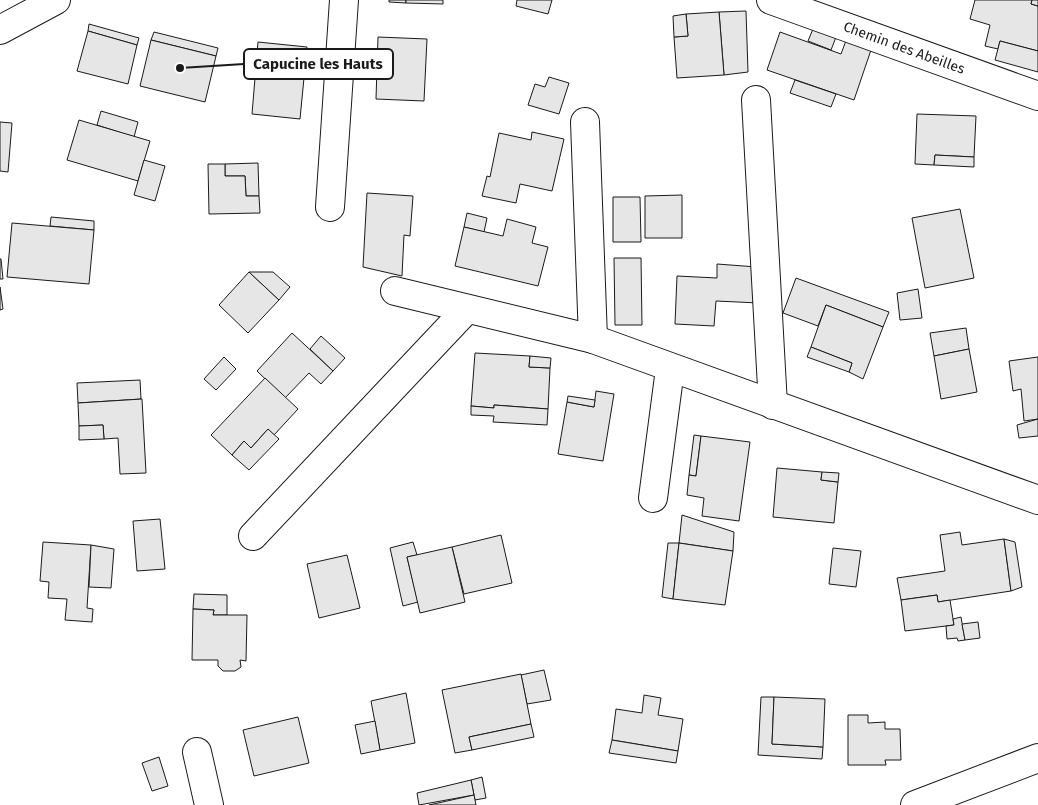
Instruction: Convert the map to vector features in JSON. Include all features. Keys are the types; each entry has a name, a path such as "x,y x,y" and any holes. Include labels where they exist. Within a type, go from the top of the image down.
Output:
{"street":[{"path":"0,30 56,0"},
{"path":"330,207 344,0"},
{"name":"Chemin des Abeilles","path":"771,0 1038,96"},
{"path":"756,100 773,405"},
{"path":"585,122 593,340"},
{"path":"395,291 593,340 1038,500"},
{"path":"253,536 467,308"},
{"path":"654,498 670,369"},
{"path":"197,752 209,805"},
{"path":"915,805 1038,758"}],"building":[{"path":"389,0 406,0 406,3 389,2"},
{"path":"406,0 443,0 443,4 406,3"},
{"path":"517,0 552,0 548,14 516,6"},
{"path":"975,0 1032,0 1031,4 1038,6 1038,51 1000,41 998,49 985,46 990,25 970,19"},
{"path":"1032,0 1038,0 1038,6 1031,4"},
{"path":"746,11 748,72 724,75 719,12"},
{"path":"719,12 724,75 677,78 674,37 688,36 686,14"},
{"path":"686,14 688,36 674,37 673,16"},
{"path":"89,24 139,38 137,45 88,31"},
{"path":"815,24 838,32 831,50 808,41"},
{"path":"88,31 137,45 128,84 77,71"},
{"path":"154,32 218,48 216,56 151,40"},
{"path":"780,32 841,54 847,38 872,47 854,100 767,70"},
{"path":"378,37 427,39 424,101 376,99"},
{"path":"151,40 216,56 205,102 140,86"},
{"path":"1000,41 1038,51 1038,72 995,60"},
{"path":"258,42 307,47 300,119 252,114"},
{"path":"549,77 569,83 559,114 528,105 535,84 545,87"},
{"path":"795,80 836,94 831,107 790,93"},
{"path":"101,111 138,122 134,137 97,125"},
{"path":"917,114 976,116 974,157 935,155 934,165 915,164"},
{"path":"79,120 150,141 138,181 67,160"},
{"path":"0,122 12,123 8,172 0,171"},
{"path":"532,132 564,139 552,191 520,184 516,203 482,196 487,176 490,177 499,133 531,140"},
{"path":"935,155 974,157 974,167 934,165"},
{"path":"144,160 165,166 155,201 134,195"},
{"path":"258,163 259,196 246,196 245,176 225,176 225,164"},
{"path":"208,164 225,164 225,176 245,176 246,196 259,196 260,213 209,214"},
{"path":"367,193 413,196 410,236 404,235 402,276 363,267"},
{"path":"682,195 682,238 645,238 645,196"},
{"path":"613,197 640,197 641,242 613,242"},
{"path":"960,209 974,278 925,288 912,218"},
{"path":"467,213 487,218 484,232 464,227"},
{"path":"51,217 94,221 94,230 50,226"},
{"path":"507,219 536,227 532,243 548,247 538,286 455,266 464,227 503,236"},
{"path":"12,223 94,230 89,284 7,277"},
{"path":"614,258 641,258 642,325 615,325"},
{"path":"1,259 3,279 0,279"},
{"path":"717,264 757,267 759,303 716,301 714,326 675,324 677,276 717,278"},
{"path":"249,272 279,300 248,333 219,305"},
{"path":"249,272 273,272 290,287 279,300"},
{"path":"796,278 889,312 883,327 826,305 818,326 783,313"},
{"path":"0,287 3,309 0,310"},
{"path":"918,289 922,318 900,320 897,293"},
{"path":"826,305 883,327 863,379 849,372 852,363 811,347"},
{"path":"966,328 969,349 934,356 930,333"},
{"path":"292,333 333,371 321,384 309,373 285,398 257,371"},
{"path":"321,336 345,358 333,371 310,349"},
{"path":"811,347 852,363 849,372 807,357"},
{"path":"969,349 977,392 941,399 934,356"},
{"path":"475,353 530,356 529,367 550,368 548,409 494,405 494,408 471,406"},
{"path":"530,356 551,358 550,368 529,367"},
{"path":"224,357 236,369 216,390 204,379"},
{"path":"1038,357 1038,419 1024,421 1021,389 1013,391 1009,361"},
{"path":"265,378 298,409 274,435 268,429 251,448 244,441 232,455 211,435"},
{"path":"140,380 141,399 78,403 77,383"},
{"path":"596,391 614,394 603,461 558,454 567,402 594,407"},
{"path":"568,396 595,400 594,407 567,402"},
{"path":"142,399 146,473 120,474 118,438 104,439 103,425 79,426 78,403"},
{"path":"494,405 548,409 547,425 493,422 494,416 471,415 471,406 494,408"},
{"path":"1038,419 1038,436 1019,438 1017,425"},
{"path":"103,425 104,439 79,440 79,426"},
{"path":"268,429 279,439 249,470 232,455 244,441 251,448"},
{"path":"694,435 701,436 696,476 689,475"},
{"path":"701,436 750,442 739,521 702,516 704,498 687,495 689,475 696,476"},
{"path":"777,468 822,472 821,480 838,482 834,523 773,517"},
{"path":"822,472 839,473 838,482 821,480"},
{"path":"682,515 734,532 733,551 679,543"},
{"path":"160,519 165,569 137,571 133,521"},
{"path":"960,532 962,545 1004,539 1011,591 938,602 937,595 901,600 897,578 945,571 940,535"},
{"path":"501,535 512,583 464,594 452,547"},
{"path":"1004,539 1015,542 1022,587 1011,591"},
{"path":"43,542 91,545 87,608 93,609 92,622 65,620 67,599 48,598 49,582 40,581"},
{"path":"413,542 417,555 407,557 418,602 403,606 390,548"},
{"path":"668,543 679,543 673,599 662,597"},
{"path":"679,543 733,551 725,605 673,599"},
{"path":"91,545 114,549 111,588 89,587"},
{"path":"452,547 465,602 420,613 407,557"},
{"path":"833,548 861,551 856,587 829,584"},
{"path":"347,555 360,608 319,618 307,564"},
{"path":"194,594 227,595 227,615 213,615 214,610 193,609"},
{"path":"937,595 938,602 950,600 954,625 905,631 901,600"},
{"path":"193,609 214,610 213,615 247,615 246,661 240,660 241,667 235,671 223,671 218,666 218,660 192,660"},
{"path":"961,617 965,640 958,641 957,638 947,639 946,626 954,625 953,619"},
{"path":"978,622 980,638 965,640 962,624"},
{"path":"544,670 551,700 527,704 521,675"},
{"path":"521,674 531,724 469,737 472,750 455,753 442,690"},
{"path":"406,693 415,743 380,750 371,701"},
{"path":"644,695 661,698 658,715 683,719 678,751 612,740 616,709 642,713"},
{"path":"761,697 774,697 772,744 823,747 822,759 758,755"},
{"path":"774,697 825,699 823,747 772,744"},
{"path":"848,715 868,715 868,723 885,722 885,729 900,729 901,760 885,760 886,765 848,765"},
{"path":"298,717 309,763 254,776 243,730"},
{"path":"375,721 380,750 361,754 355,725"},
{"path":"531,724 534,737 472,750 469,737"},
{"path":"612,740 678,751 676,763 609,753"},
{"path":"159,757 168,786 152,791 142,763"},
{"path":"482,777 486,798 475,800 471,780"},
{"path":"471,780 474,795 419,805 417,793"},
{"path":"474,795 476,805 429,805"}],"place":[{"name":"Capucine les Hauts","path":"180,68"}]}
